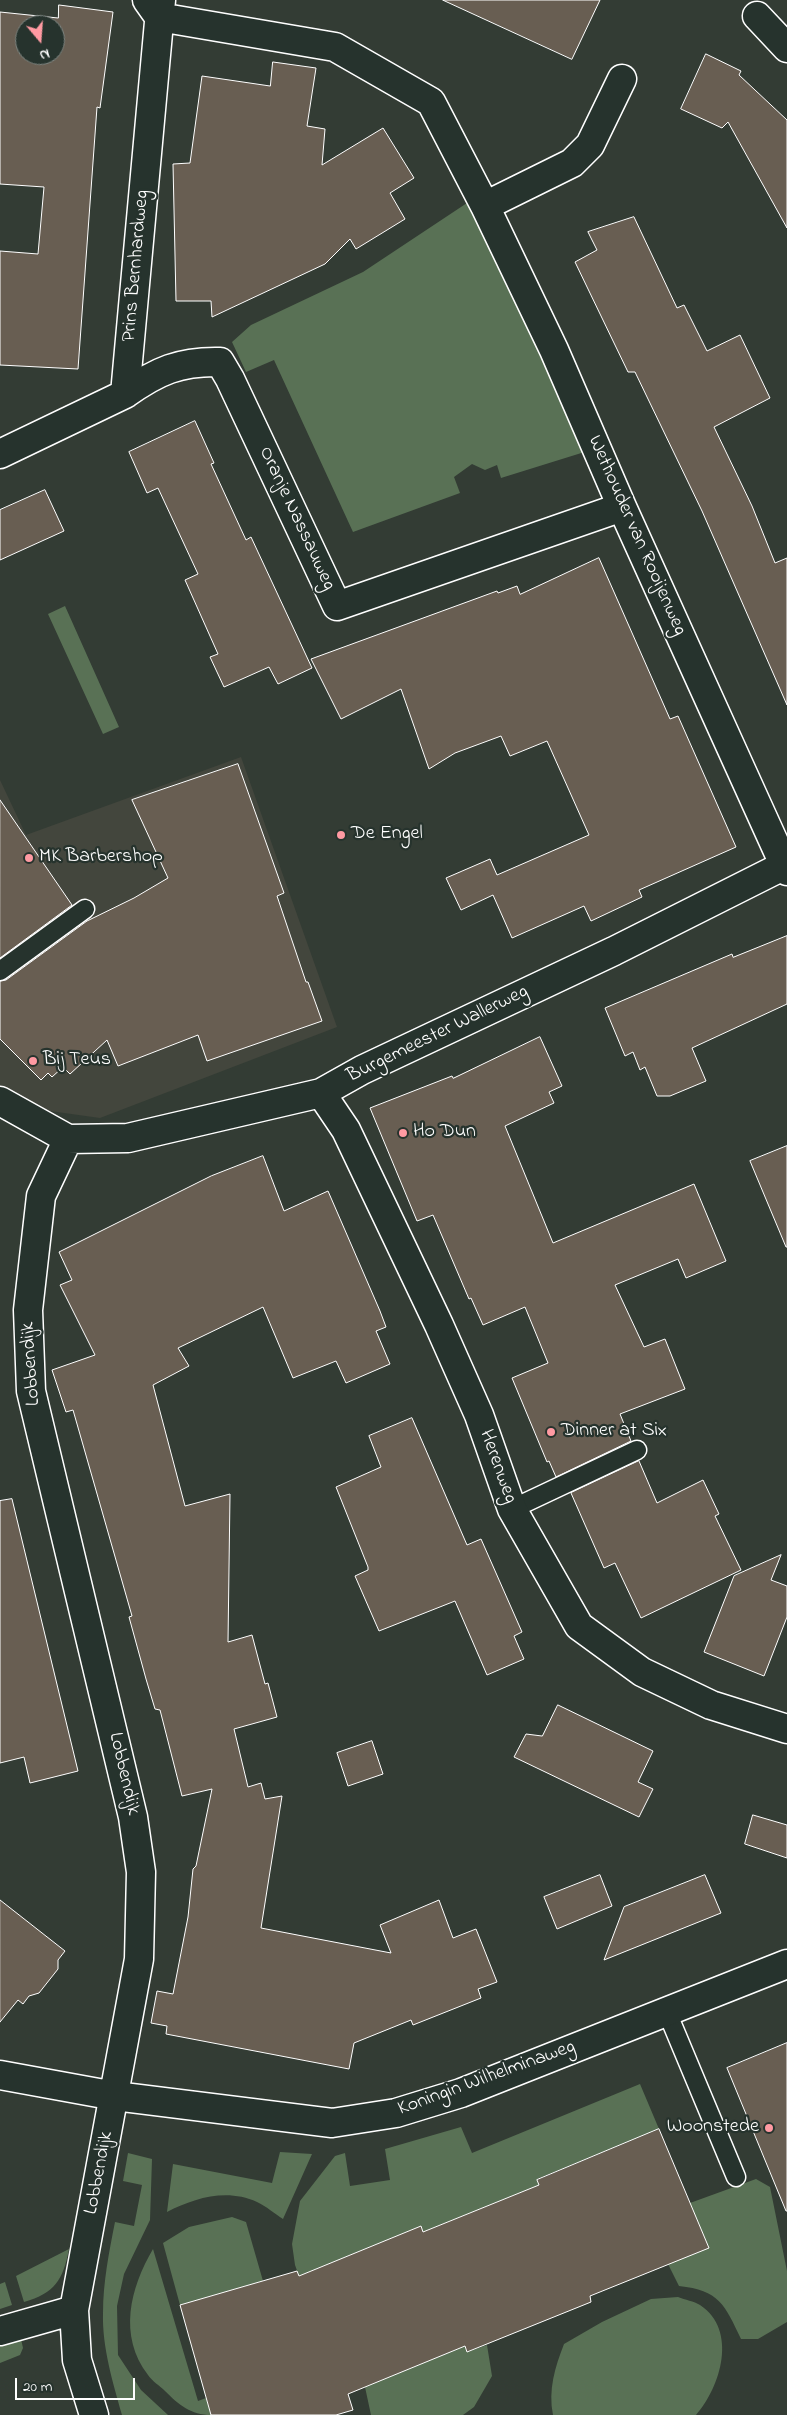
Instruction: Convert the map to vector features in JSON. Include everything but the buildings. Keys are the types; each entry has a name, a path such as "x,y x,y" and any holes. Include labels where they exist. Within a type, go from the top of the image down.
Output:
{"street":[{"name":"Wethouder van Rooijenweg","path":"156,6 336,47 431,102 485,206 554,350 622,507 786,867"},
{"name":"Prins Bernhardweg","path":"125,394 156,6"},
{"path":"757,16 787,48"},
{"path":"485,206 572,163 590,145 622,79"},
{"name":"Oranje Nassauweg","path":"125,394 166,368 198,361 220,362 230,379 337,606 622,507"},
{"path":"0,454 125,394"},
{"name":"Burgemeester Wallerweg","path":"68,1140 128,1138 322,1093 362,1070 786,867"},
{"name":"Herenweg","path":"322,1093 346,1130 440,1325 479,1415 512,1509 579,1626 642,1672 711,1704 787,1728"},
{"path":"0,1100 68,1140"},
{"name":"Lobbendijk","path":"68,1140 41,1196 28,1310 30,1391 133,1817 141,1872 139,1959 74,2310 77,2360 94,2415"},
{"name":"Koningin Wilhelminaweg","path":"0,2075 115,2096 332,2123 396,2113 461,2093 787,1964"},
{"path":"0,2331 74,2310"}],"lane":[{"path":"0,971 85,909"},
{"path":"512,1509 637,1450"},
{"path":"667,2012 736,2177"}],"shaded area":[{"path":"241,757 337,1027 100,1118 0,1104 0,780 26,835"}],"green space":[{"path":"467,203 591,450 501,478 497,465 485,470 472,464 454,477 460,493 353,532 274,360 246,372 232,342 251,325 363,272"},
{"path":"65,606 119,727 103,734 48,614"},
{"path":"640,2084 659,2129 537,2179 539,2185 423,2232 421,2226 299,2276 295,2265 292,2244 300,2201 335,2156 345,2153 350,2186 390,2180 385,2149 461,2127 472,2153"},
{"path":"280,2152 312,2154 283,2219 257,2202 246,2198 222,2195 199,2199 167,2212 173,2164 272,2183"},
{"path":"128,2153 152,2159 150,2220 124,2274 117,2306 118,2355 141,2390 168,2415 122,2415 104,2339 104,2290 115,2222 134,2226 142,2185 123,2181"},
{"path":"756,2179 770,2187 787,2271 787,2322 758,2339 741,2339 725,2308 719,2301 703,2291 679,2286 668,2264 690,2203"},
{"path":"232,2217 246,2222 263,2281 180,2305 163,2243 189,2227"},
{"path":"69,2249 64,2269 56,2284 43,2294 24,2302 16,2276"},
{"path":"153,2249 198,2401 206,2398 211,2415 191,2411 175,2401 148,2375 139,2360 133,2344 130,2328 133,2296 138,2280"},
{"path":"5,2282 12,2305 0,2309 0,2284"},
{"path":"678,2297 700,2305 712,2316 719,2329 722,2343 722,2359 713,2390 696,2415 553,2415 551,2397 553,2379 564,2344 602,2322 651,2299"},
{"path":"21,2339 23,2348 20,2355 0,2363 0,2343"},
{"path":"487,2345 492,2376 474,2407 463,2415 371,2415 365,2387 465,2346 467,2352"}],"place":[{"name":"De Engel","path":"341,835"},
{"name":"MK Barbershop","path":"29,858"},
{"name":"Bij Teus","path":"33,1061"},
{"name":"Ho Dun","path":"403,1133"},
{"name":"Dinner at Six","path":"551,1432"},
{"name":"Woonstede","path":"769,2128"}]}
